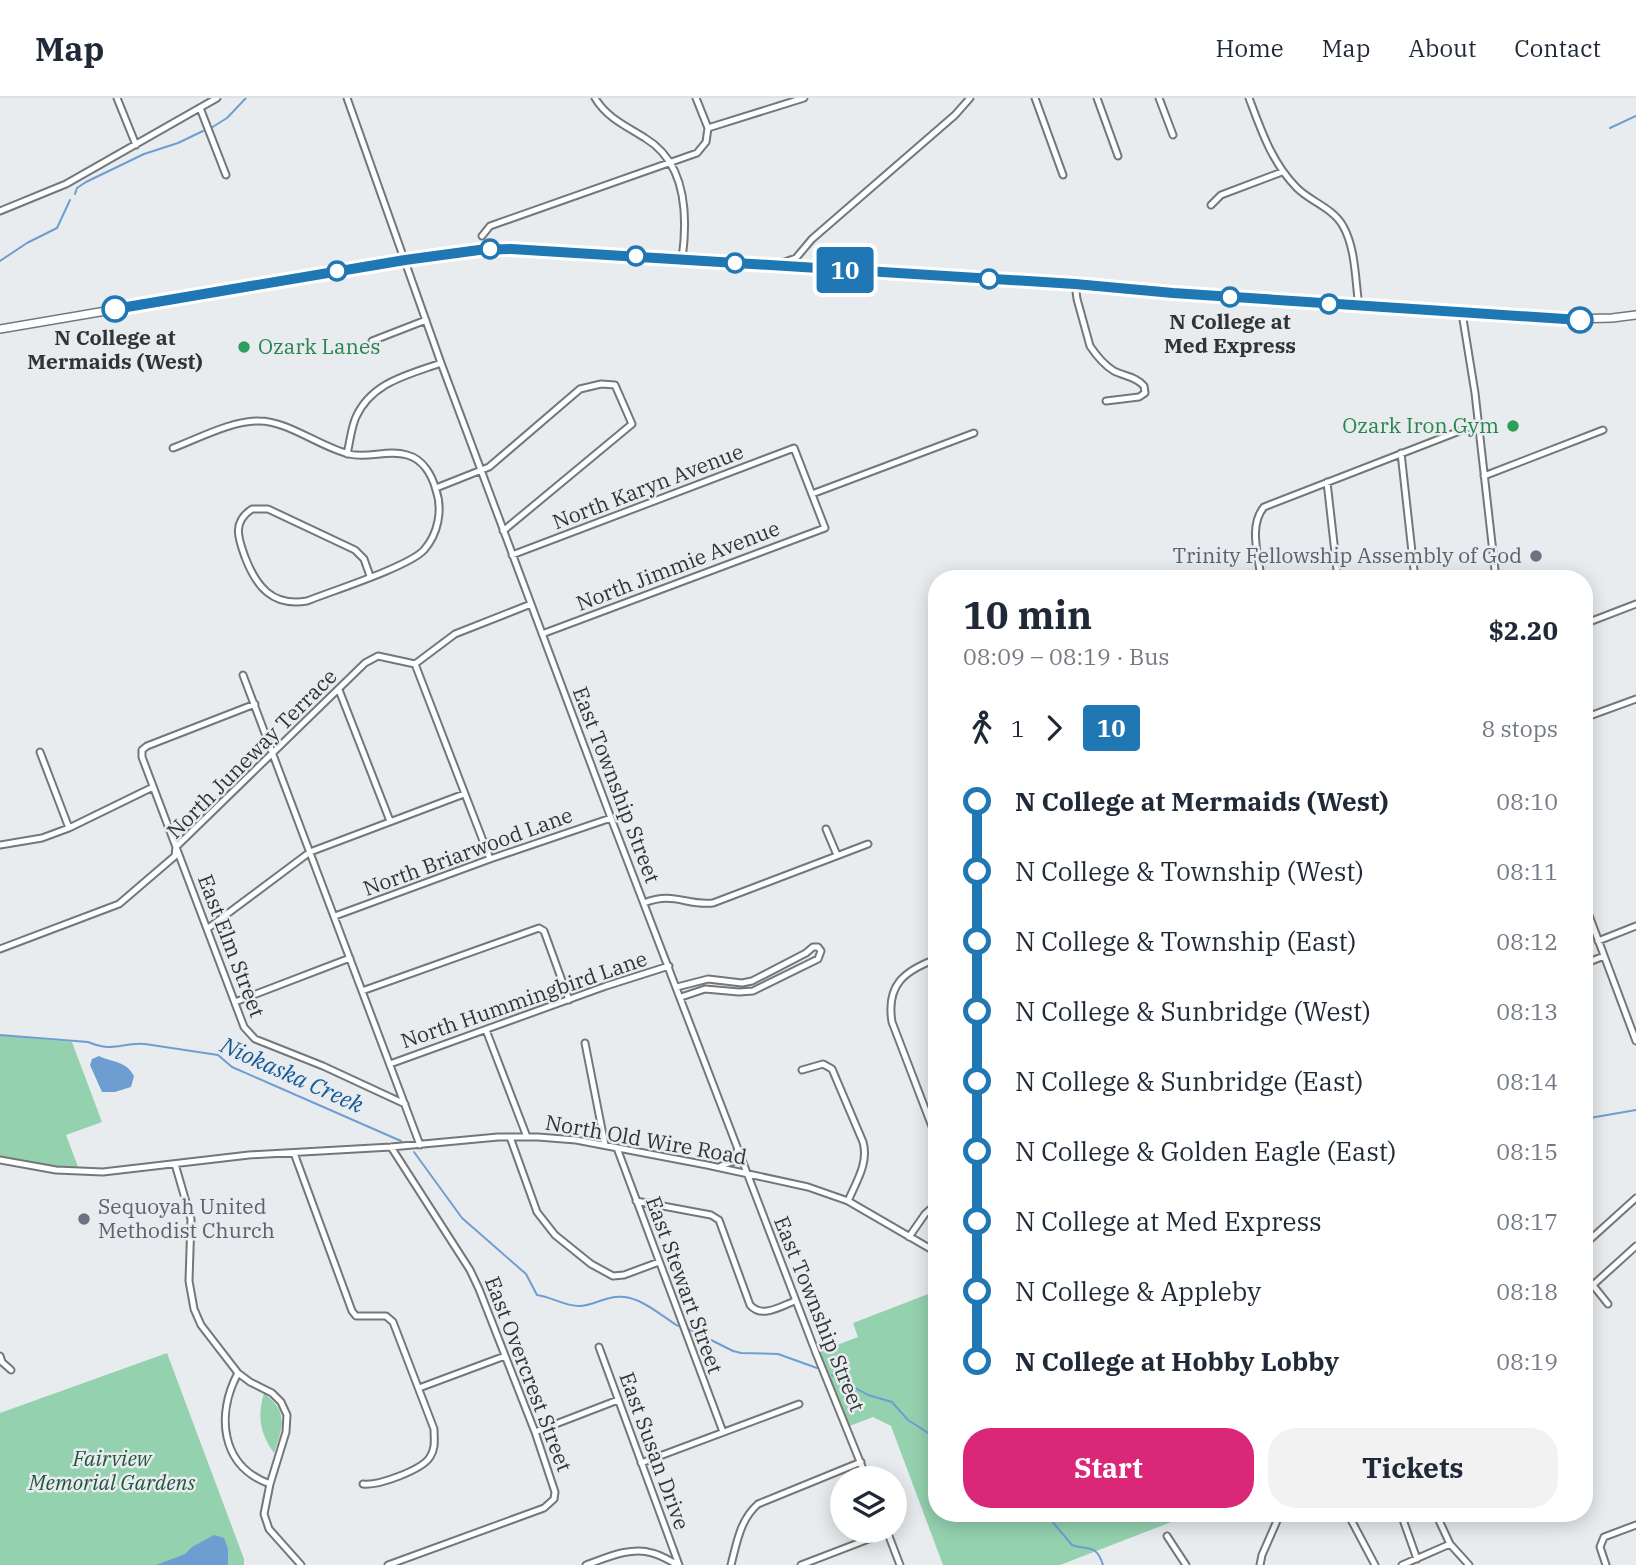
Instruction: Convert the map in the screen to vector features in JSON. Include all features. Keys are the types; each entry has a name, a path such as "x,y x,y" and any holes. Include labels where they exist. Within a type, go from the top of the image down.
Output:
{"main road":[{"path":"0,329 405,260 479,250 511,249 1075,284 1570,320 1636,315"}],"street":[{"path":"117,98 136,145"},
{"path":"0,211 66,184 217,98"},
{"name":"East Township Street","path":"347,98 441,363 611,818 796,1301 862,1466"},
{"path":"595,98 605,112 656,146 670,164 685,203 687,225 682,259"},
{"path":"482,236 490,226 670,164 701,150 708,138 708,128 696,98"},
{"path":"708,128 804,98"},
{"path":"773,266 796,258 811,239 955,115 970,98"},
{"path":"1035,98 1063,175"},
{"path":"1097,98 1118,156"},
{"path":"1159,98 1173,135"},
{"path":"1249,98 1282,172 1300,191 1336,216 1343,226 1350,246 1359,306"},
{"path":"200,108 226,175"},
{"path":"1211,205 1222,195 1282,172"},
{"path":"804,268 806,246"},
{"path":"1075,284 1094,353 1115,371 1139,380 1144,386 1144,393 1139,397 1106,401"},
{"path":"1462,313 1479,426 1495,570"},
{"path":"372,341 426,320"},
{"path":"347,454 355,419 363,403 376,390 390,381 441,363"},
{"path":"436,488 481,472 584,387 607,383 615,385 632,424 503,531"},
{"path":"173,448 240,424 259,421 276,424 347,454 405,454 416,459 428,471 441,506 431,540 422,552 408,561 307,601 289,601 268,593 254,579 238,537 238,525 252,509 262,508 355,550 364,559 370,576"},
{"path":"1260,570 1255,527 1261,511 1269,504 1470,427 1479,426"},
{"path":"1484,476 1603,430"},
{"path":"811,494 974,433"},
{"name":"North Karyn Avenue","path":"512,555 794,448 811,494"},
{"path":"1401,453 1414,570"},
{"path":"1326,482 1337,570"},
{"name":"North Jimmie Avenue","path":"542,634 825,528 811,494"},
{"path":"490,859 415,664 454,634 531,604"},
{"path":"1593,621 1636,604"},
{"name":"North Juneway Terrace","path":"0,949 119,904 175,856 176,847 365,663 378,656 415,664"},
{"path":"243,675 420,1144"},
{"path":"339,691 390,821"},
{"path":"1593,715 1636,699"},
{"name":"East Elm Street","path":"255,704 144,748 142,757 206,929 244,1027 255,1039 323,1066 405,1104"},
{"path":"40,752 69,828"},
{"path":"0,845 42,838 69,828 153,787"},
{"path":"206,929 310,852 464,794"},
{"name":"North Briarwood Lane","path":"335,916 611,818"},
{"path":"826,828 837,855"},
{"path":"644,903 663,897 713,903 868,844"},
{"path":"1598,941 1636,926"},
{"path":"1593,927 1636,1041"},
{"path":"362,991 539,928 544,931 569,1000"},
{"path":"677,987 708,979 742,983 752,981 813,947 818,947 821,951 818,959 757,989 739,992 705,989 681,997"},
{"path":"1593,960 1604,956"},
{"path":"235,1002 350,958"},
{"path":"928,962 904,975 894,990 891,1005 892,1022 928,1116"},
{"name":"North Hummingbird Lane","path":"390,1065 669,966"},
{"path":"486,1030 527,1137"},
{"path":"585,1043 605,1145"},
{"path":"802,1070 823,1064 832,1069 863,1142 864,1165 848,1201"},
{"path":"510,1137 537,1212 555,1235 598,1269 613,1276 624,1276 659,1262"},
{"name":"North Old Wire Road","path":"0,1160 33,1168 103,1172 294,1153 510,1137 576,1140 808,1187 848,1201 928,1248"},
{"path":"714,1166 727,1165 734,1161 737,1144"},
{"name":"East Overcrest Street","path":"388,1565 550,1505 554,1499 554,1485 535,1432 470,1270 391,1147"},
{"name":"East Stewart Street","path":"617,1148 723,1432"},
{"path":"294,1153 352,1311 356,1317 386,1316 393,1322 434,1429 435,1445 430,1458 420,1466 373,1486 363,1484"},
{"path":"175,1164 191,1219 188,1281 194,1309 201,1325 238,1373 272,1393 281,1402 287,1415 286,1432 264,1514 269,1529 301,1565"},
{"path":"1593,1237 1636,1198"},
{"path":"636,1201 711,1215 719,1220 750,1305 755,1310 760,1313 796,1301"},
{"path":"909,1237 928,1211"},
{"path":"1608,1304 1593,1285 1636,1246"},
{"name":"East Susan Drive","path":"599,1347 678,1565"},
{"path":"0,1356 2,1362 11,1370"},
{"path":"419,1388 505,1356"},
{"path":"238,1373 226,1402 224,1418 227,1438 236,1457 250,1474 270,1484"},
{"path":"535,1432 618,1400"},
{"path":"641,1463 799,1404"},
{"path":"731,1565 743,1522 758,1504 861,1462"},
{"path":"1260,1565 1276,1522"},
{"path":"1352,1522 1375,1565"},
{"path":"1404,1522 1417,1559"},
{"path":"1440,1522 1450,1544 1469,1565"},
{"path":"1606,1565 1600,1547 1604,1537 1636,1525"},
{"path":"1167,1536 1186,1565"},
{"path":"800,1565 858,1543"},
{"path":"891,1543 900,1565"},
{"path":"1402,1565 1450,1544"},
{"path":"586,1565 638,1551 652,1552 678,1565"},
{"path":"608,1557 612,1565"}],"green space":[{"path":"0,1035 72,1042 102,1122 66,1135 80,1172 0,1160"},
{"path":"928,1294 928,1522 1171,1522 1060,1565 943,1565 891,1426 873,1417 847,1427 816,1353 858,1337 853,1323"},
{"name":"Fairview Memorial Gardens","path":"167,1353 244,1565 0,1565 0,1413"},
{"path":"264,1393 277,1407 282,1420 274,1453 261,1424"}],"water":[{"path":"99,1056 127,1067 134,1076 131,1087 115,1092 102,1092 90,1065 92,1059"},
{"path":"214,1535 224,1538 228,1549 228,1565 156,1565 185,1554"}],"waterway":[{"path":"211,128 227,118 246,98"},
{"path":"1610,128 1636,116"},
{"path":"75,194 77,188 86,182 144,154 178,143 203,131"},
{"path":"0,261 57,228 70,200"},
{"name":"Niokaska Creek","path":"0,1035 88,1042 104,1047 145,1044 218,1055 232,1067 401,1141"},
{"path":"1593,1117 1636,1110"},
{"name":"Niokaska Creek","path":"414,1152 462,1218 526,1274 537,1295 579,1306 610,1298 629,1298 646,1305 678,1326"},
{"name":"Niokaska Creek","path":"689,1329 733,1351 778,1354 817,1368"},
{"name":"Niokaska Creek","path":"832,1375 868,1395 892,1402 908,1420 928,1433"},
{"name":"Niokaska Creek","path":"1053,1522 1072,1545 1097,1553 1103,1565"}],"bus line":[{"name":"10","path":"115,309 405,260 479,250 511,249 1075,284 1580,320"}],"place":[{"name":"N College at Med Express","path":"1230,297"},
{"name":"N College at Mermaids (West)","path":"115,309"},
{"name":"Ozark Lanes","path":"244,347"},
{"name":"Ozark Iron Gym","path":"1513,426"},
{"name":"Trinity Fellowship Assembly of God","path":"1536,556"},
{"name":"Sequoyah United Methodist Church","path":"84,1219"}]}
